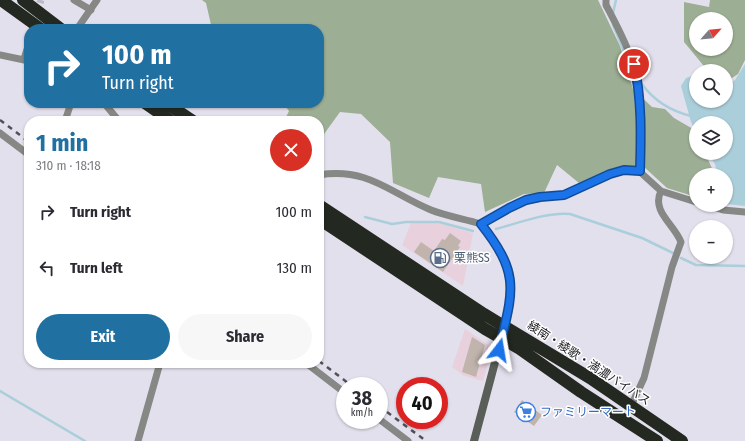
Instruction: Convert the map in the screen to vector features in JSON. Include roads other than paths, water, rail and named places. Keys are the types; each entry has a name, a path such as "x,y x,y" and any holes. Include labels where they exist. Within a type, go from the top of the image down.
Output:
{"highway":[{"path":"1,0 34,24"},
{"path":"23,0 54,24"},
{"path":"152,108 164,116"},
{"path":"173,108 185,116"},
{"name":"綾南・綾歌・満濃バイパス","path":"324,208 426,277 590,378 682,441"},
{"path":"324,222 657,441"}],"street":[{"path":"74,0 91,10"},
{"path":"81,24 97,0"},
{"path":"606,0 606,6 634,64 639,89 641,136 640,171"},
{"path":"0,55 24,59"},
{"path":"108,108 115,116"},
{"path":"0,133 24,151"},
{"path":"481,224 526,200 564,195 605,176 624,170 640,171 661,192 689,200"},
{"path":"324,175 344,174 366,178 389,187 431,210 481,224 497,244 505,258 508,269 511,295 502,339 474,441"},
{"path":"631,406 644,378 672,267 681,242 659,208 658,199 661,192"},
{"path":"733,211 745,212"},
{"path":"138,441 159,368"},
{"path":"313,368 336,385"},
{"path":"388,426 408,441"}],"water":[{"path":"745,64 745,206 733,205 733,168 716,168 712,160 733,160 733,116 689,116 681,86 686,78 689,77 689,108 733,108 733,81"}],"waterway":[{"path":"613,13 616,0"},
{"path":"613,25 630,66"},
{"path":"642,84 652,95 670,108 691,116"},
{"path":"496,229 542,216 570,214 642,238 673,253"},
{"path":"365,217 392,224 406,222 439,222 473,231"},
{"path":"681,258 696,265 745,266"},
{"path":"0,391 85,441"}],"tunnel":[{"path":"37,13 41,0"}],"railway":[{"path":"0,120 24,138"},
{"path":"324,365 340,377"},
{"path":"388,413 426,441"}],"place":[{"name":"栗熊SS","path":"440,258"},
{"name":"ファミリーマート","path":"526,412"}]}
